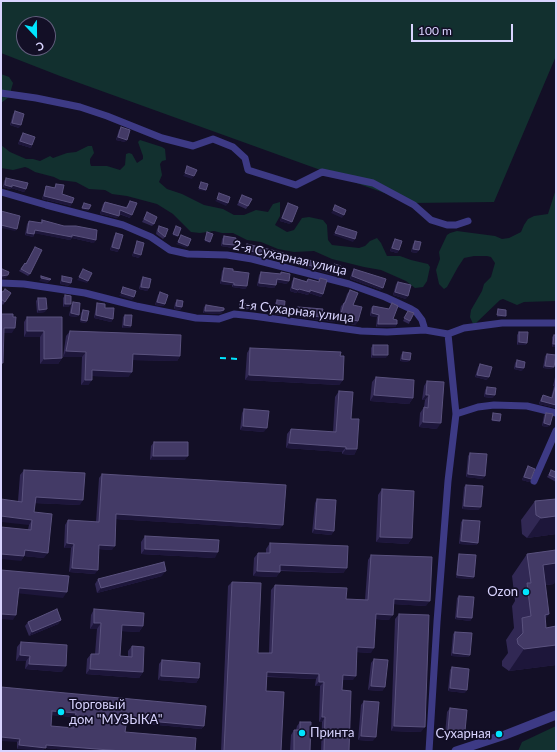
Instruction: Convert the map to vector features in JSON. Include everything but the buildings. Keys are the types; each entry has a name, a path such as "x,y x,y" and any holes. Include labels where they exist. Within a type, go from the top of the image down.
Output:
{"street":[{"path":"1,94 36,98 80,107 162,138 193,146 213,139 234,147 245,158 248,170 296,185 322,172 373,182 414,205 430,220 447,225 456,225 468,221"},
{"name":"2-я Сухарная улица","path":"1,192 123,225 151,237 170,250 188,254 227,255 252,259 348,284 385,297 411,309 416,312 422,320 425,330"},
{"name":"1-я Сухарная улица","path":"1,283 24,284 86,293 136,306 196,318 219,319 234,314 361,331 387,332 425,330 448,334"},
{"path":"428,751 448,481 456,414 448,334 464,328 502,323 556,322"},
{"path":"456,414 478,407 494,405 527,406 556,414"},
{"path":"534,481 556,431"},
{"path":"456,751 505,735 556,715"}],"green space":[{"path":"1,1 556,1 556,56 494,202 412,203 60,76 1,53"},
{"path":"1,74 9,77 13,83 9,97 1,103"},
{"path":"140,140 165,149 166,160 162,161 160,164 162,175 159,182 167,189 182,194 204,205 223,209 234,215 244,215 256,210 268,212 273,204 280,202 280,216 275,225 287,232 294,230 302,218 309,217 323,220 327,225 328,240 332,245 359,248 377,238 387,256 400,256 428,264 430,267 427,281 423,287 415,288 406,281 381,270 332,259 314,251 294,252 278,249 261,242 247,240 233,233 214,231 200,233 191,232 173,214 157,204 127,196 112,194 105,190 89,189 76,182 60,180 35,172 25,167 13,170 1,168 1,145 10,152 26,159 40,161 50,156 53,158 92,146 94,153 90,159 91,166 107,166 120,170 125,165 126,154 132,154 137,163 143,159 138,142"},
{"path":"556,189 556,301 524,302 517,305 503,299 473,324 470,317 471,310 482,291 484,284 491,277 495,263 491,257 487,256 464,258 447,287 444,289 439,284 436,270 440,259 439,252 447,235 457,231 495,236 502,239 509,238 521,232 528,219 534,216 548,214"},
{"path":"556,726 556,751 518,751 522,742"}],"railway":[{"path":"220,358 238,359"}],"place":[{"name":"Ozon","path":"526,592"},
{"name":"Торговый дом \"МУЗЫКА\"","path":"61,712"},
{"name":"Принта","path":"302,733"},
{"name":"Сухарная","path":"499,734"}]}
